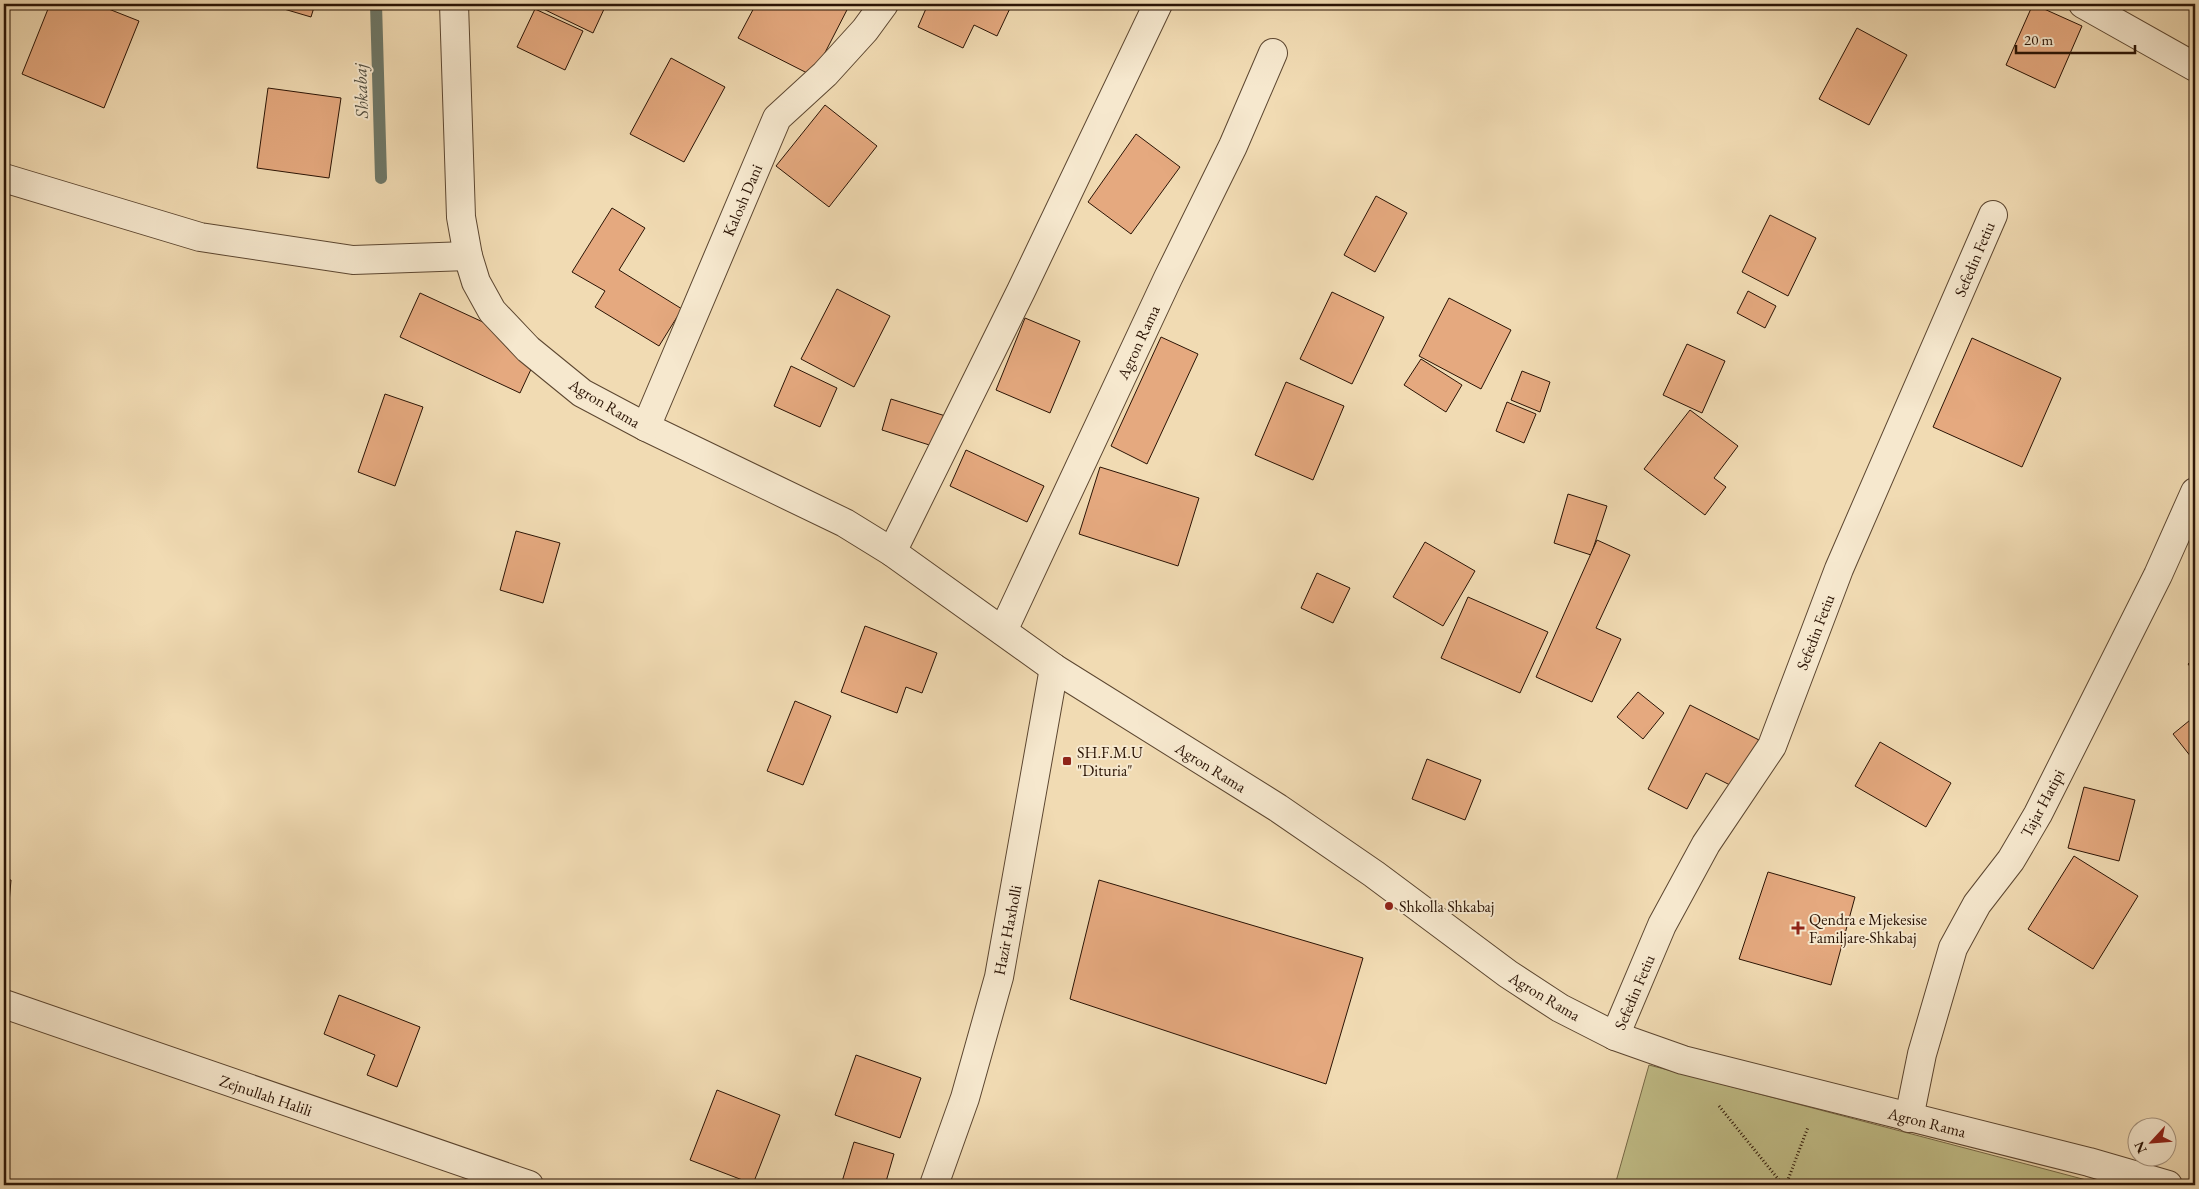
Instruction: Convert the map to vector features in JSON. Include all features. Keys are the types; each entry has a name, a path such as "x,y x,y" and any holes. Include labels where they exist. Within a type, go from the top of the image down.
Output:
{"street":[{"name":"Agron Rama","path":"454,4 461,218 468,256 476,282 492,311 528,349 582,393 646,427 845,523 892,552 1054,668 1278,808 1374,874 1515,979 1560,1008 1615,1036 1683,1060 1908,1118 2090,1162 2168,1185"},
{"name":"Kalosh Dani","path":"646,427 777,118 825,74 865,30 884,4"},
{"path":"892,552 1021,291 1158,4"},
{"path":"2083,4 2195,67"},
{"name":"Agron Rama","path":"1003,631 1164,286 1233,146 1273,53"},
{"path":"4,178 200,237 352,260 468,256"},
{"name":"Sefedin Fetiu","path":"1615,1036 1662,925 1706,844 1772,746 1839,569 1993,215"},
{"name":"Tajar Hatipi","path":"1908,1118 1922,1054 1953,948 1977,904 2010,860 2038,814 2158,575 2195,492"},
{"name":"Hazir Haxholli","path":"934,1185 965,1098 999,977 1054,668"},
{"name":"Zejnullah Halili","path":"4,1004 529,1185"}],"path":[{"path":"1683,1060 1784,1185 1820,1095"}],"shaded area":[{"path":"1649,1065 2041,1168 2105,1185 1615,1185"}],"building":[{"path":"50,4 96,4 139,21 104,108 22,74"},
{"path":"267,4 315,4 311,17"},
{"path":"538,4 597,4 605,7 593,33 537,6"},
{"path":"756,4 850,4 813,76 738,38"},
{"path":"928,4 1012,4 997,36 974,25 963,48 918,27"},
{"path":"2033,4 2082,26 2055,88 2006,65"},
{"path":"2162,4 2195,4 2195,9"},
{"path":"535,9 583,31 565,70 517,47"},
{"path":"1857,28 1907,55 1869,125 1819,99"},
{"path":"671,58 725,87 684,162 630,134"},
{"path":"268,88 341,98 329,178 257,168"},
{"path":"825,105 877,146 829,207 776,166"},
{"path":"1136,134 1180,167 1131,234 1088,202"},
{"path":"1376,196 1407,213 1375,272 1344,255"},
{"path":"612,208 645,228 619,270 682,309 659,346 595,307 605,291 572,272"},
{"path":"1770,215 1816,238 1788,296 1742,272"},
{"path":"837,289 890,316 854,387 801,359"},
{"path":"1748,291 1776,306 1765,328 1737,313"},
{"path":"1332,292 1384,317 1352,384 1300,359"},
{"path":"420,293 511,335 533,365 520,393 400,337"},
{"path":"1449,298 1511,330 1481,389 1419,356"},
{"path":"1025,318 1080,341 1050,413 996,390"},
{"path":"1161,337 1198,354 1147,464 1111,446"},
{"path":"1972,338 2061,378 2022,467 1933,427"},
{"path":"1687,344 1725,361 1702,413 1663,395"},
{"path":"1421,359 1462,385 1446,412 1404,385"},
{"path":"791,366 837,388 820,427 774,406"},
{"path":"1522,371 1550,382 1540,412 1511,400"},
{"path":"1286,382 1344,406 1313,480 1255,455"},
{"path":"385,394 423,407 395,486 358,472"},
{"path":"891,399 952,418 942,449 882,430"},
{"path":"1507,402 1536,414 1524,443 1496,431"},
{"path":"1690,410 1738,446 1714,478 1726,487 1705,515 1644,469"},
{"path":"966,450 1044,486 1027,522 950,486"},
{"path":"1100,467 1199,498 1178,566 1079,534"},
{"path":"1568,494 1607,506 1591,555 1554,543"},
{"path":"516,531 560,543 543,603 500,590"},
{"path":"1597,540 1630,555 1596,628 1621,639 1592,702 1536,677"},
{"path":"1425,542 1475,571 1443,626 1393,597"},
{"path":"1317,573 1350,588 1333,623 1301,608"},
{"path":"1468,597 1548,632 1520,693 1441,658"},
{"path":"865,626 937,653 922,693 906,687 897,713 841,692"},
{"path":"2195,658 2195,673 2188,664"},
{"path":"1638,692 1664,713 1643,739 1617,717"},
{"path":"795,701 831,716 803,785 767,771"},
{"path":"1690,705 1759,740 1734,787 1706,773 1687,809 1648,789"},
{"path":"2195,716 2195,762 2173,734"},
{"path":"1880,742 1951,783 1926,827 1855,786"},
{"path":"1427,759 1481,780 1465,820 1412,799"},
{"path":"2084,787 2135,800 2119,861 2068,848"},
{"path":"2074,856 2138,896 2093,969 2028,929"},
{"name":"Qendra e Mjekesise Familjare-Shkabaj","path":"1768,872 1855,897 1831,985 1739,959"},
{"path":"4,879 11,880 6,939 4,939"},
{"path":"1099,880 1363,958 1326,1084 1070,999"},
{"path":"339,995 420,1027 397,1087 367,1075 375,1055 324,1034"},
{"path":"856,1055 921,1078 900,1138 835,1115"},
{"path":"717,1090 780,1115 753,1184 690,1160"},
{"path":"854,1142 894,1154 885,1185 841,1185"}],"waterway":[{"name":"Shkabaj","path":"376,4 381,178"}],"place":[{"name":"SH.F.M.U \"Dituria\"","path":"1067,761"},
{"name":"Shkolla Shkabaj","path":"1389,906"},
{"name":"Qendra e Mjekesise Familjare-Shkabaj","path":"1798,928"}]}
